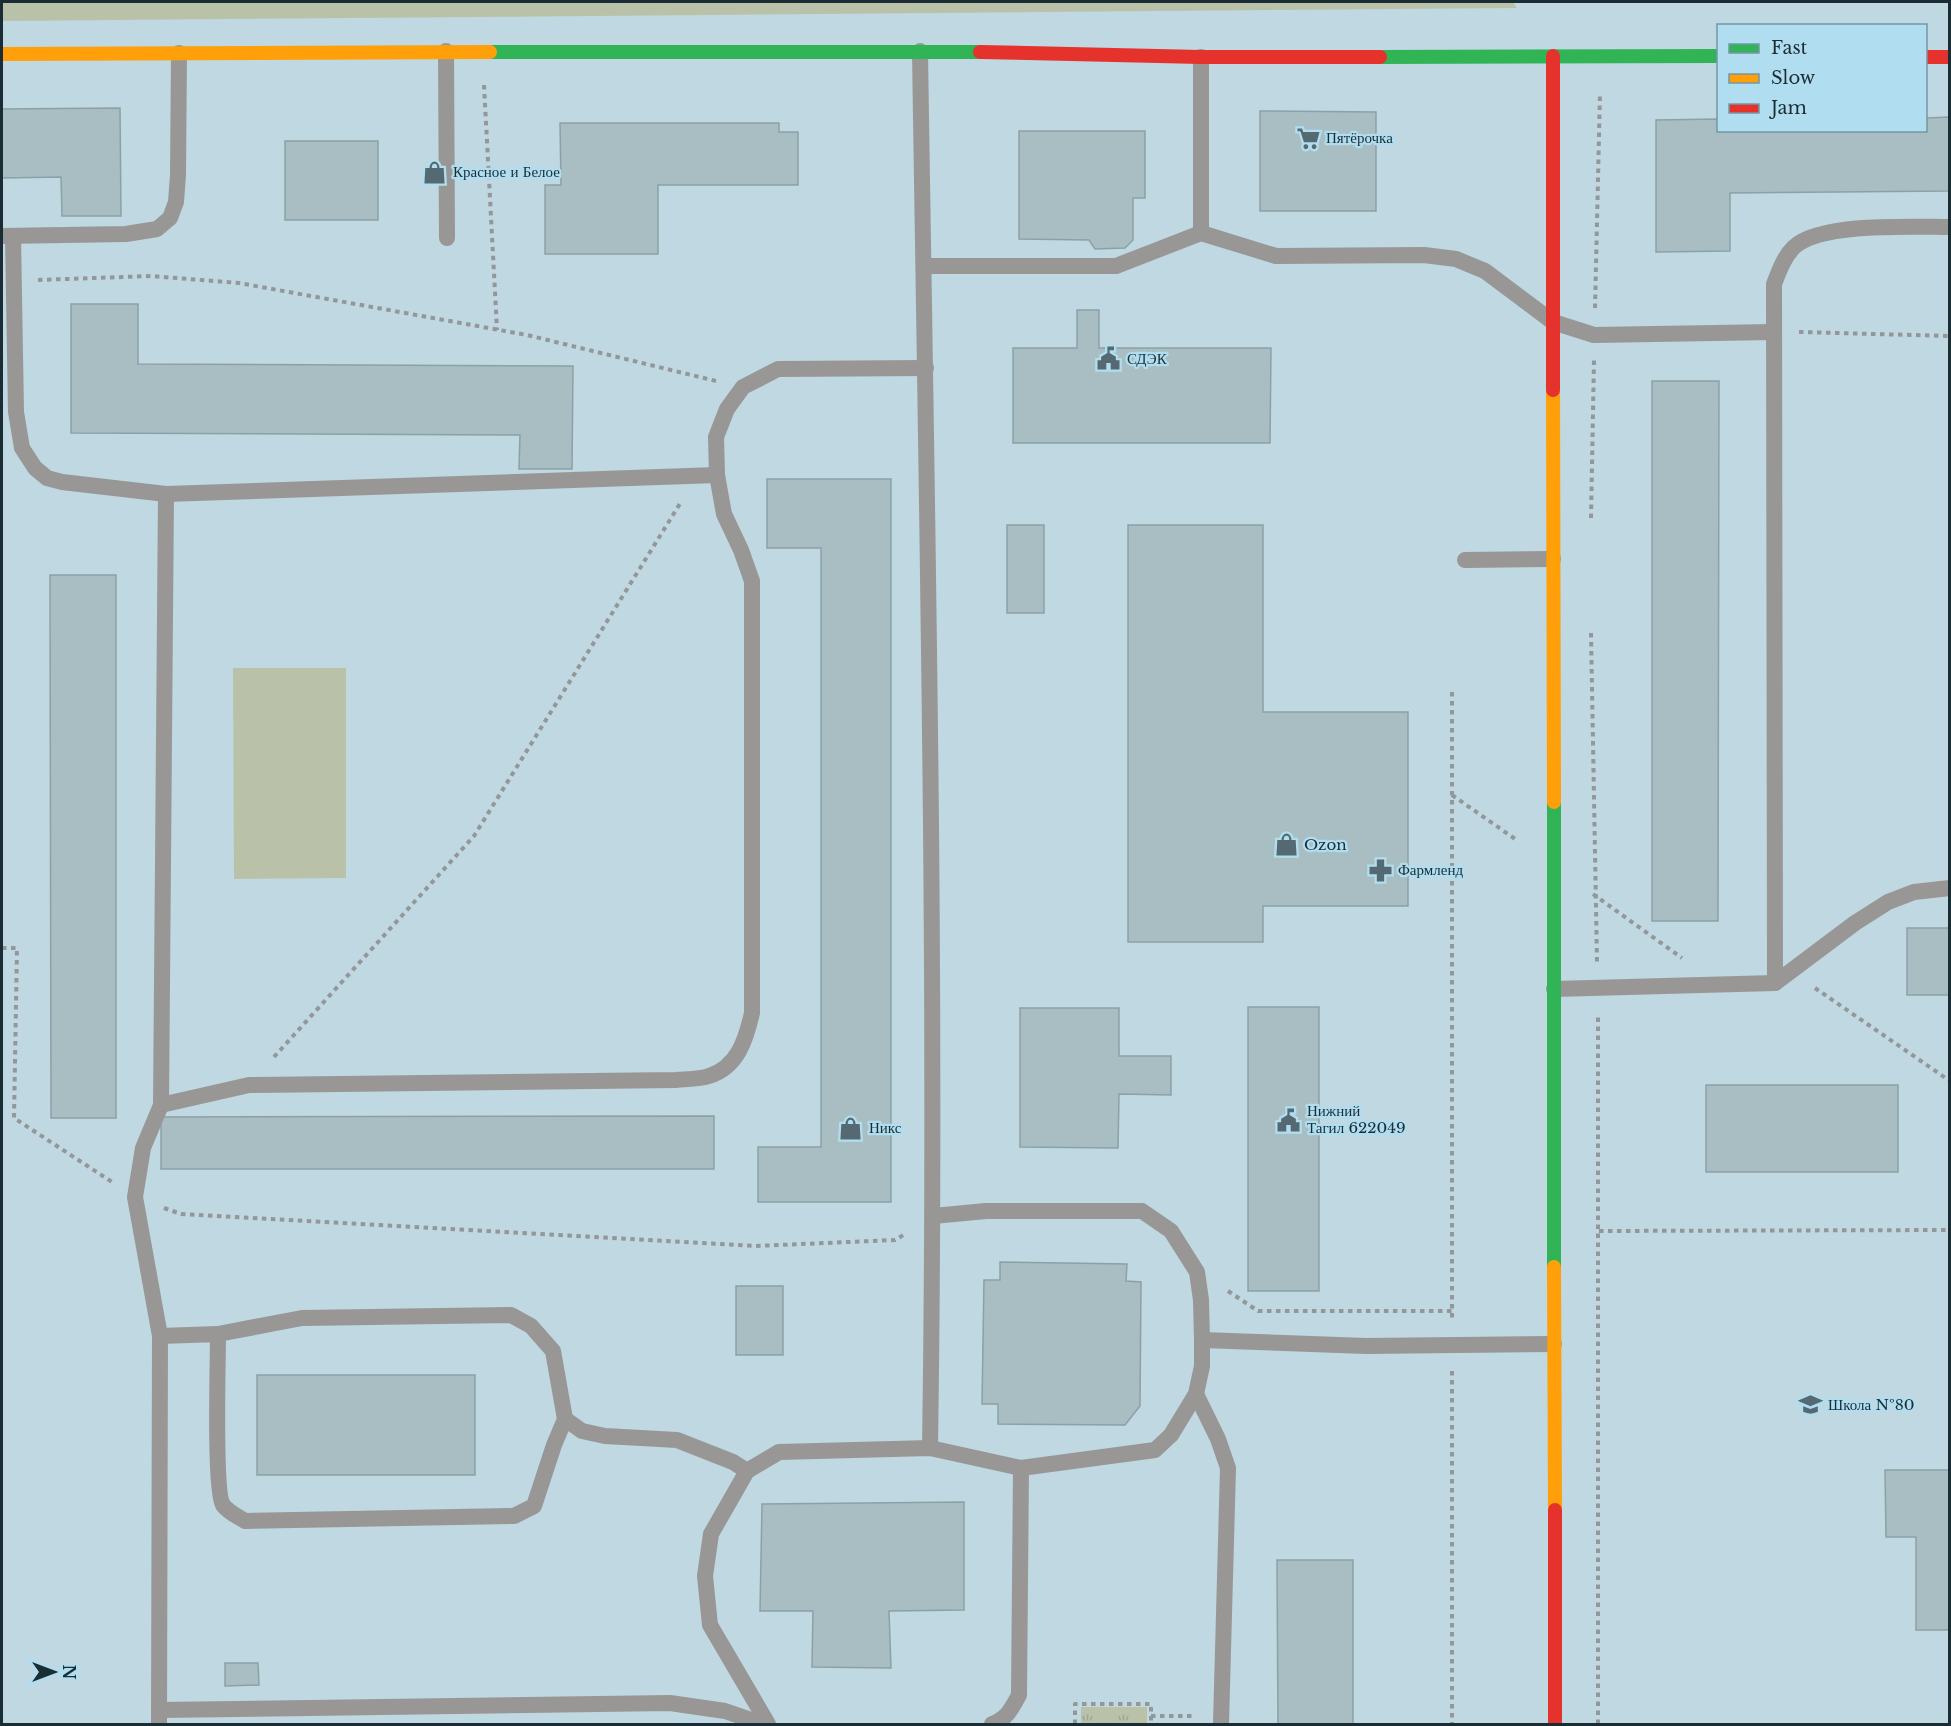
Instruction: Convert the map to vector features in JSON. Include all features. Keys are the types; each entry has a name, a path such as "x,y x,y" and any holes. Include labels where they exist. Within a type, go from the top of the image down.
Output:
{"street":[{"path":"2,54 920,51 1201,57 1717,56"},
{"path":"1553,56 1555,1725"},
{"path":"1927,57 1950,57"}],"lane":[{"path":"446,51 447,238"},
{"path":"920,51 926,368 933,1216 930,1448"},
{"path":"179,53 178,175 176,202 170,218 157,229 143,233 7,236 13,280 16,412 21,448 35,468 47,478 62,482 166,494 717,476"},
{"path":"1201,57 1201,233"},
{"path":"1775,983 1774,284 1784,261 1795,246 1821,234 1850,228 1950,227"},
{"path":"924,266 1116,266 1201,233 1276,256 1424,255 1456,259 1485,271 1553,322 1594,335 1774,332"},
{"path":"161,1105 249,1085 676,1080 710,1076 732,1063 745,1042 752,1013 752,581 741,550 724,514 717,476 716,437 727,409 743,387 778,369 926,368"},
{"path":"166,494 161,1105 143,1148 135,1197 160,1336 159,1717 670,1702 725,1711 763,1725"},
{"path":"1465,560 1553,559"},
{"path":"1554,989 1775,983 1855,923 1888,902 1914,892 1950,888"},
{"path":"768,1725 710,1625 705,1576 711,1534 747,1471 779,1452 930,1448 1021,1468 1155,1450 1171,1435 1196,1394 1202,1366 1201,1300 1197,1272 1171,1231 1142,1211 986,1211 933,1216"},
{"path":"160,1336 218,1334 302,1318 511,1315 531,1326 553,1350 565,1419 534,1506 514,1516 245,1521 231,1513 221,1503 218,1478 218,1334"},
{"path":"1202,1340 1366,1346 1554,1344"},
{"path":"1196,1394 1218,1440 1228,1468 1222,1720"},
{"path":"565,1419 582,1431 605,1436 677,1440 733,1462 747,1471"},
{"path":"992,1725 1001,1722 1019,1695 1021,1468"}],"path":[{"path":"482,51 497,330"},
{"path":"1591,526 1600,93"},
{"path":"13,280 151,276 239,283 527,335 743,387"},
{"path":"1774,332 1950,336"},
{"path":"249,1085 474,836 696,476"},
{"path":"1591,622 1598,988 1598,1725"},
{"path":"1452,692 1452,1725"},
{"path":"2,948 17,948 14,1118 135,1197 181,1214 756,1246 896,1240 933,1216"},
{"path":"1775,983 1818,988 1881,1035 1950,1081"},
{"path":"1599,1231 1950,1230"},
{"path":"1197,1272 1258,1311 1452,1311"},
{"path":"1076,1725 1076,1704 1151,1704 1151,1725"},
{"path":"1151,1716 1222,1720"}],"green space":[{"path":"2,2 1513,2 1517,8 2,21"},
{"path":"233,668 346,668 346,878 234,879"},
{"path":"1081,1707 1147,1707 1147,1724 1081,1724"}],"building":[{"path":"120,108 121,216 62,216 61,177 2,178 2,109"},
{"path":"1260,111 1376,112 1376,211 1260,211"},
{"path":"1950,117 1950,191 1730,193 1730,251 1656,252 1656,120 1717,119 1717,132 1927,132 1927,118"},
{"path":"560,123 779,123 779,132 798,132 798,185 658,185 658,254 545,254 545,185 561,185"},
{"path":"1019,131 1145,131 1145,198 1133,198 1133,240 1125,248 1095,249 1089,240 1019,239"},
{"path":"285,141 378,141 378,220 285,220"},
{"path":"71,304 138,304 138,364 573,366 572,469 519,469 520,435 71,433"},
{"path":"1077,310 1099,310 1099,348 1271,348 1270,443 1013,443 1013,348 1077,348"},
{"path":"1652,381 1719,381 1718,921 1652,921"},
{"path":"767,479 891,479 891,1202 758,1202 758,1147 821,1147 821,548 767,548"},
{"path":"1007,525 1044,525 1044,613 1007,613"},
{"path":"1128,525 1263,525 1263,712 1408,712 1408,906 1263,906 1263,942 1128,942"},
{"path":"50,575 116,575 116,1118 51,1118"},
{"path":"1907,928 1950,928 1950,995 1907,995"},
{"path":"1248,1007 1319,1007 1319,1291 1248,1291"},
{"path":"1020,1008 1119,1008 1119,1056 1171,1056 1171,1095 1119,1094 1118,1148 1020,1147"},
{"path":"1706,1085 1898,1085 1898,1172 1706,1172"},
{"path":"714,1116 714,1169 161,1169 161,1117"},
{"path":"1000,1262 1127,1264 1126,1281 1141,1282 1140,1406 1125,1425 998,1424 998,1404 982,1404 984,1280 1000,1280"},
{"path":"736,1286 783,1286 783,1355 736,1355"},
{"path":"257,1375 475,1375 475,1475 257,1475"},
{"path":"1885,1470 1950,1470 1950,1630 1916,1630 1916,1537 1886,1537"},
{"path":"964,1502 964,1610 889,1611 891,1668 812,1667 813,1611 760,1611 762,1504"},
{"path":"1277,1560 1353,1560 1353,1724 1278,1724"},
{"path":"225,1663 258,1663 259,1685 225,1686"}],"traffic: fast":[{"path":"490,52 980,52"},
{"path":"1380,57 1717,56"},
{"path":"1554,802 1554,1267"}],"traffic: slow":[{"path":"2,54 490,52"},
{"path":"1553,390 1554,802"},
{"path":"1554,1267 1555,1510"}],"traffic: jam":[{"path":"980,52 1201,57 1380,57"},
{"path":"1553,56 1553,390"},
{"path":"1927,57 1950,57"},
{"path":"1555,1510 1555,1724"}],"place":[{"name":"Пятёрочка","path":"1308,138"},
{"name":"Красное и Белое","path":"435,172"},
{"name":"СДЭК","path":"1109,359"},
{"name":"Ozon","path":"1286,845"},
{"name":"Фармленд","path":"1380,870"},
{"name":"Нижний Тагил 622049","path":"1289,1120"},
{"name":"Никс","path":"851,1128"},
{"name":"Школа №80","path":"1810,1405"}]}
